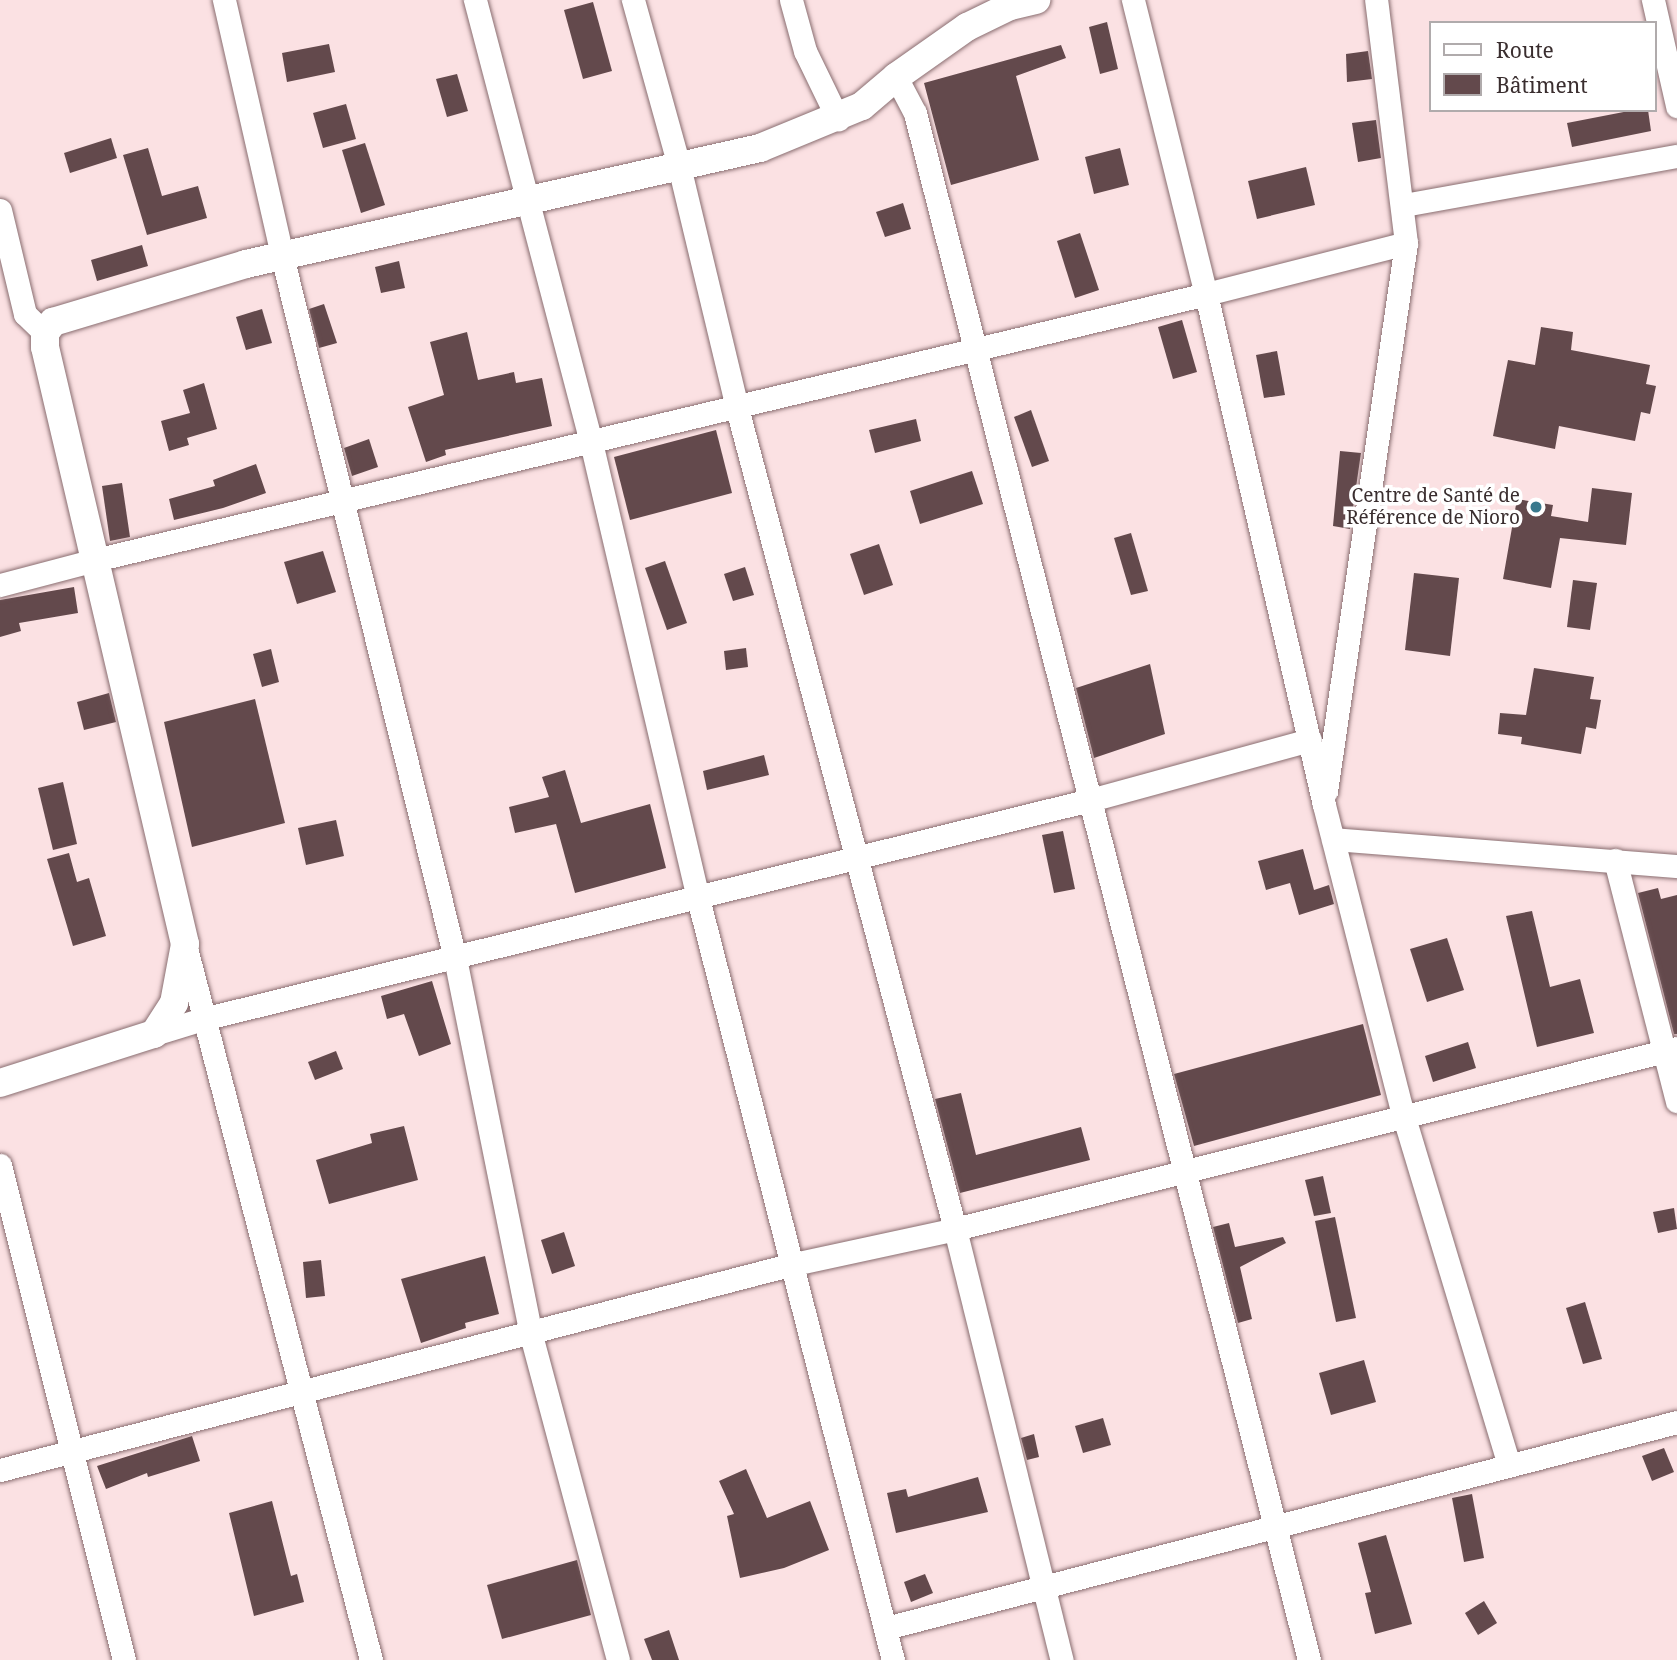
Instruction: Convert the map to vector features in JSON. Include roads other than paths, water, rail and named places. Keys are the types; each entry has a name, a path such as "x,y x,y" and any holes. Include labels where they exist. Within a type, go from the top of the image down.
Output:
{"street":[{"path":"224,0 282,256 345,501 455,958 531,1335 618,1660"},
{"path":"475,0 591,442 698,898 789,1265 893,1660"},
{"path":"633,0 679,166 737,408 955,1229 1062,1660"},
{"path":"791,0 805,51 838,119"},
{"path":"371,1660 203,1018 45,347 45,332 52,321 282,256 760,148 838,119 862,106 896,77 967,27 1010,6 1035,0"},
{"path":"1133,0 1206,294 1324,805 1403,1114 1509,1465"},
{"path":"1324,805 1406,243 1404,205 1376,0"},
{"path":"1653,0 1677,106"},
{"path":"896,77 915,113 1309,1660"},
{"path":"1404,205 1677,156"},
{"path":"0,210 25,314 45,332"},
{"path":"0,585 1206,294 1406,243"},
{"path":"0,1083 203,1018 1090,800 1310,740"},
{"path":"1333,839 1677,866"},
{"path":"1615,860 1670,1049 1677,1101"},
{"path":"154,1034 174,1003 185,944"},
{"path":"0,1470 531,1335 789,1265 955,1229 1403,1114 1670,1049"},
{"path":"0,1165 124,1660"},
{"path":"886,1628 1677,1422"}],"place":[{"name":"Centre de Santé de Référence de Nioro","path":"1536,507"}]}
